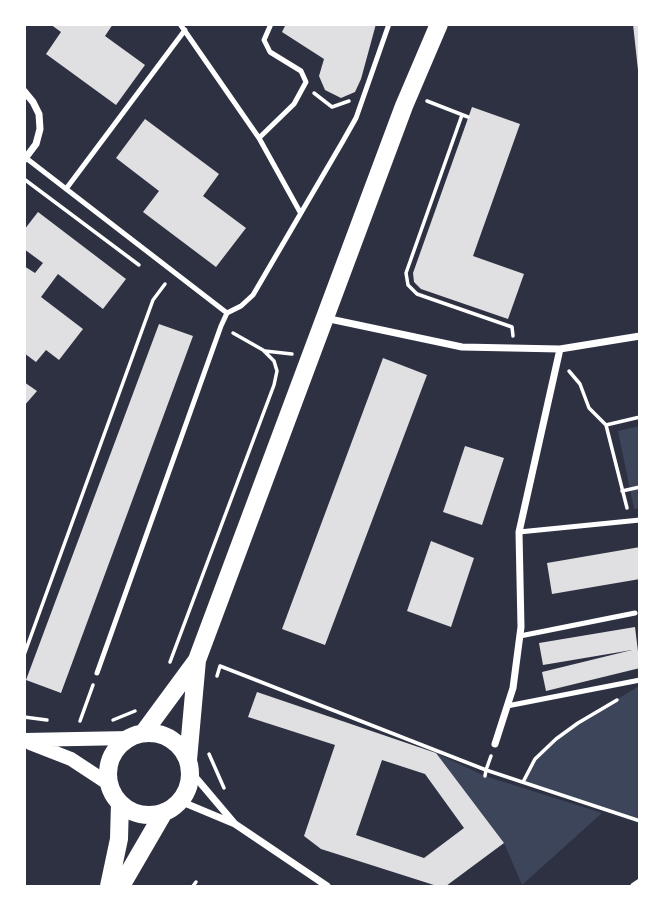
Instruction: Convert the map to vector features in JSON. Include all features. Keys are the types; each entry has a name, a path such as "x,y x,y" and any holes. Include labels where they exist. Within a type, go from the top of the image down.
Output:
{"main road":[{"path":"24,740 90,769 109,784 120,803 146,815 164,812 180,801 187,791 197,660 324,317 409,94 439,24"},
{"path":"109,784 108,773 114,752 137,734 197,660"},
{"path":"24,740 154,732 178,744 190,766"},
{"path":"109,887 119,839 120,803"},
{"path":"121,887 164,812"}],"street":[{"path":"24,91 39,114 40,129 36,144 25,159"},
{"path":"324,317 462,347 560,349 639,337"},
{"path":"495,744 513,688 520,636 519,532 560,349"},
{"path":"190,766 236,824"},
{"path":"180,801 236,824 327,887"},
{"path":"310,887 315,879"},
{"path":"634,887 639,882"}],"lane":[{"path":"259,138 294,104 306,82 301,71 270,52 264,40 271,24"},
{"path":"97,673 220,326 227,313 241,306 253,295 344,141 365,95 389,24"},
{"path":"66,189 183,27 259,138 300,212"},
{"path":"25,159 227,313"},
{"path":"519,532 639,520"},
{"path":"520,636 635,613"},
{"path":"507,706 639,680"}],"path":[{"path":"304,85 332,107 365,95"},
{"path":"409,94 468,117"},
{"path":"462,115 406,272 408,285 417,294 512,327 514,348"},
{"path":"24,179 143,268"},
{"path":"24,655 153,300 165,284"},
{"path":"167,668 274,386 277,371 274,361 263,350 220,326"},
{"path":"263,350 290,353 309,360"},
{"path":"558,359 580,384 589,408 606,425 630,521"},
{"path":"606,425 639,417"},
{"path":"622,491 639,487"},
{"path":"216,679 220,666 486,770 639,821"},
{"path":"79,723 97,673"},
{"path":"523,782 536,759 556,739 619,699"},
{"path":"208,751 225,787 215,798"},
{"path":"485,776 491,755"}],"shaded area":[{"path":"639,426 639,508 634,509 618,431"},
{"path":"639,686 639,821 523,782 535,759 556,739"},
{"path":"436,753 485,776 602,813 522,885 504,843"}],"building":[{"path":"50,24 113,24 105,36 145,65 116,105 46,54 61,32"},
{"path":"286,24 376,24 355,92 341,98 325,90 319,76 324,59 282,32"},
{"path":"633,24 640,24 640,70 638,70"},
{"path":"472,107 520,124 473,256 524,274 508,319 421,289 414,282 413,273"},
{"path":"145,119 219,174 203,196 246,228 216,267 143,212 159,191 116,158"},
{"path":"38,212 126,279 103,309 58,274 41,297 83,329 59,360 46,350 36,362 24,353 24,266 35,273 43,263 24,249 24,230"},
{"path":"159,324 193,336 61,693 26,680"},
{"path":"383,358 427,375 325,645 282,629"},
{"path":"24,382 37,391 24,406"},
{"path":"465,446 504,458 482,525 443,512"},
{"path":"431,541 474,558 451,627 407,611"},
{"path":"640,547 640,579 552,594 547,563"},
{"path":"635,627 640,668 546,691 542,672 632,650 543,665 539,643"},
{"path":"257,692 436,753 504,843 446,886 437,886 321,849 304,836 335,745 248,717","holes":["382,760 425,774 464,828 424,858 356,835"]}]}
